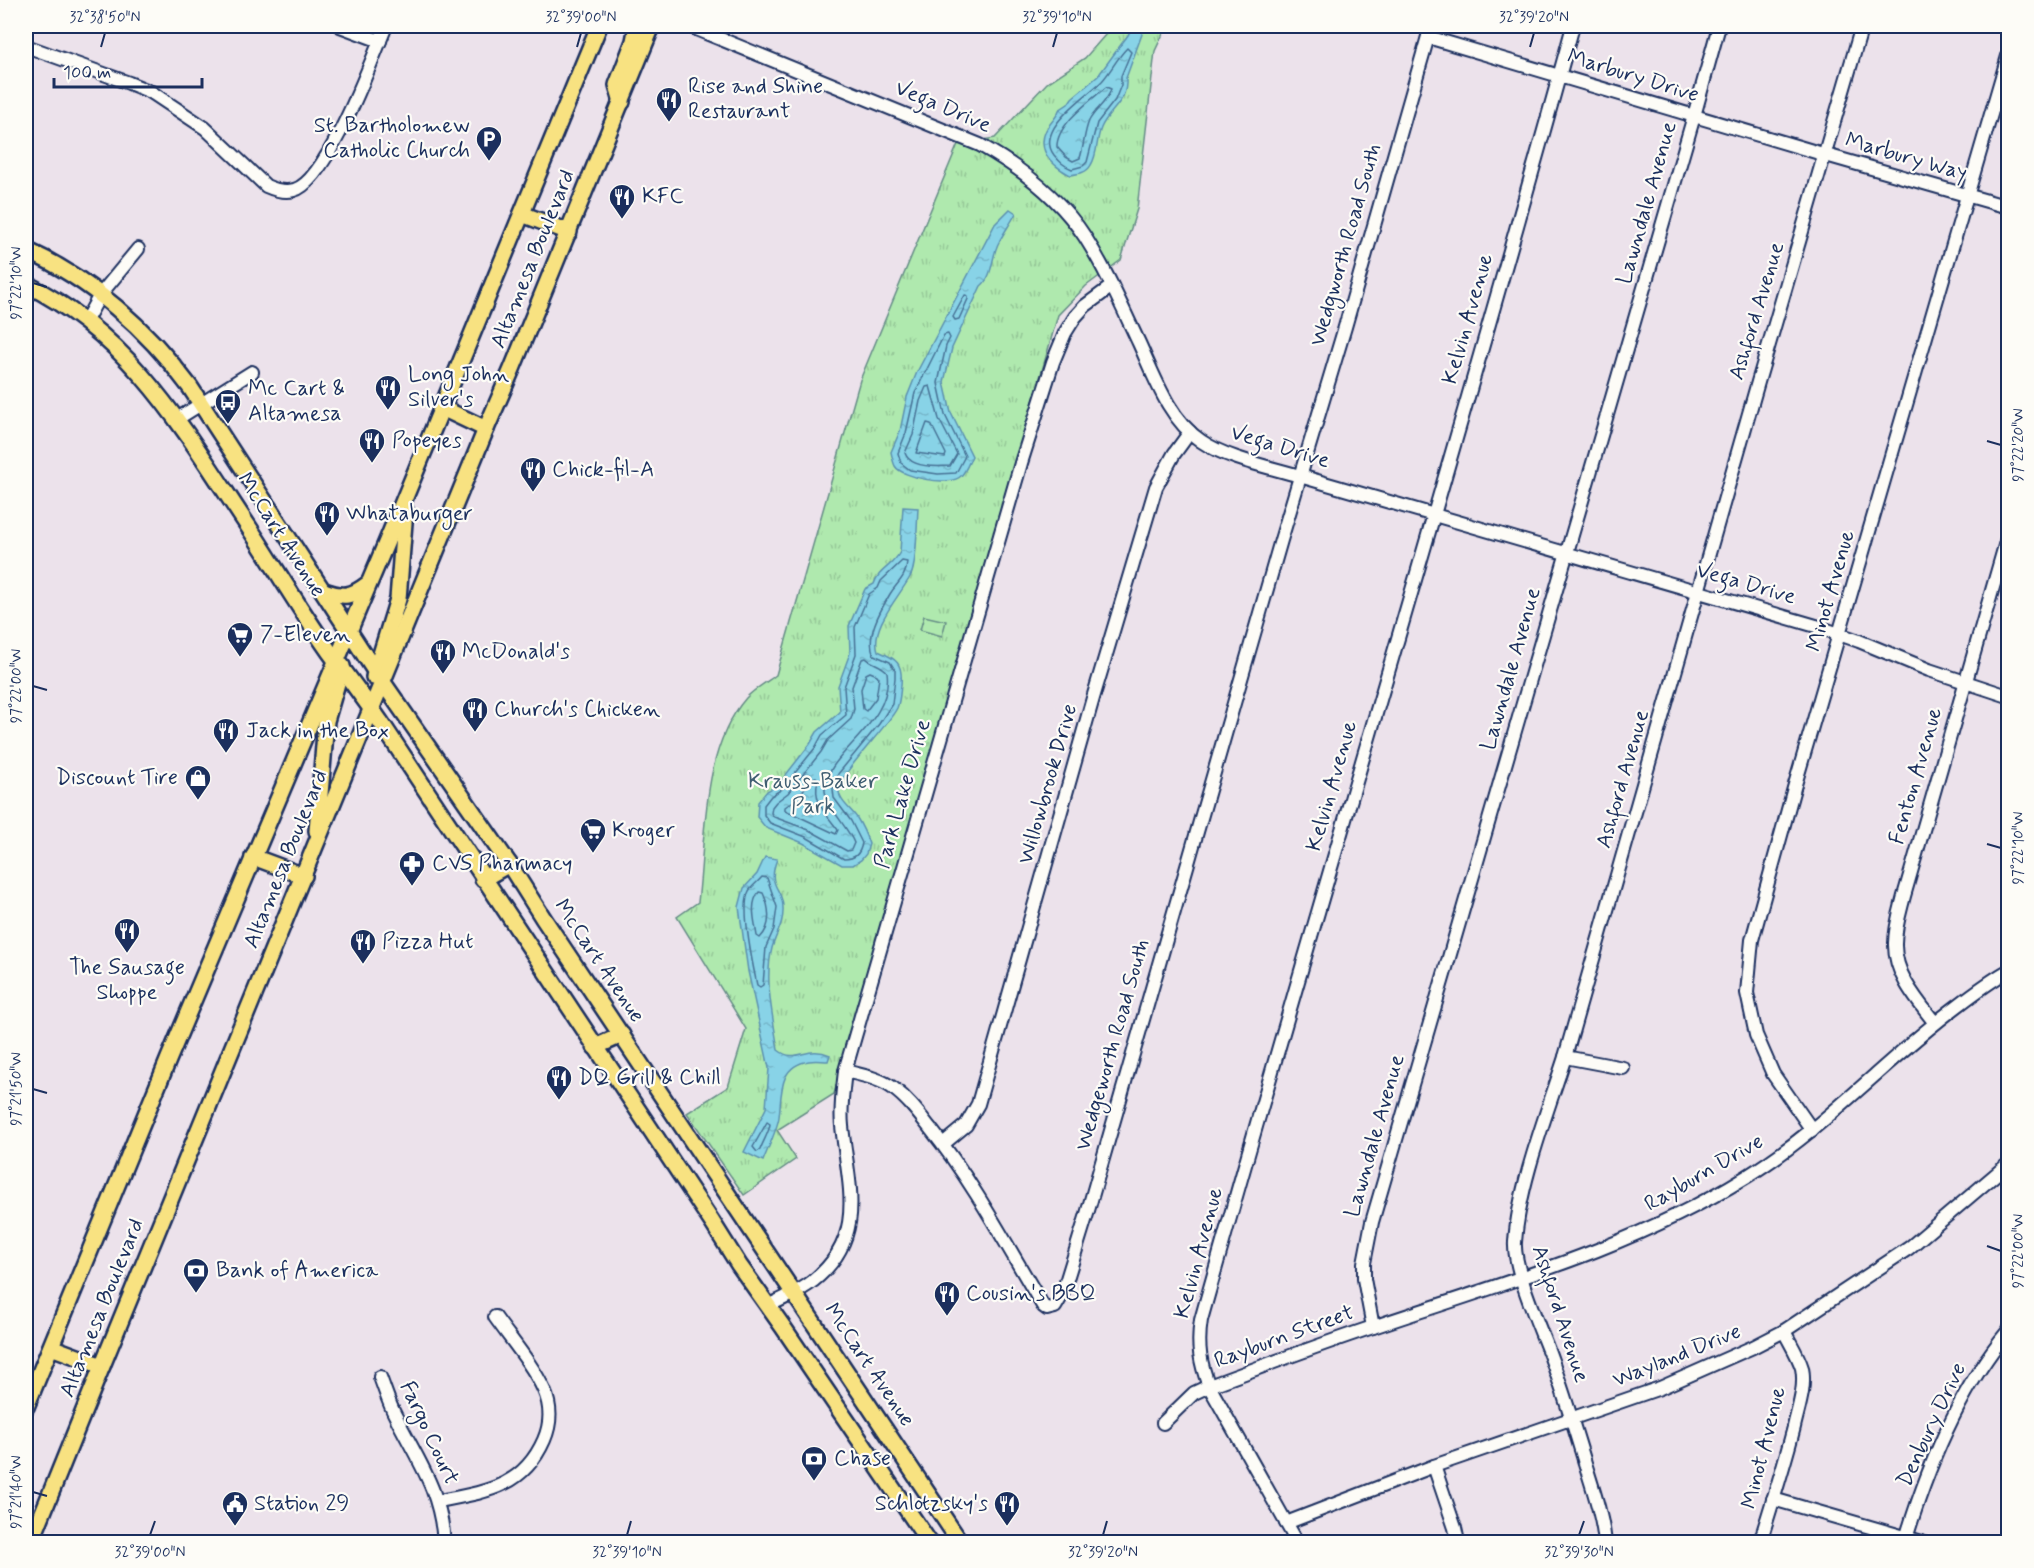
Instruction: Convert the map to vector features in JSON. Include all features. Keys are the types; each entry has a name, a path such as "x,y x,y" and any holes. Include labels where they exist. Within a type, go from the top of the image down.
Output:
{"main road":[{"name":"Altamesa Boulevard","path":"26,1407 253,858 339,664 349,629 599,26"},
{"path":"622,102 617,85 634,41 637,26"},
{"name":"Altamesa Boulevard","path":"31,1542 372,710 379,677 569,232 652,26"},
{"path":"522,213 569,232"},
{"name":"McCart Avenue","path":"26,250 59,266 100,296 138,327 176,369 379,677 509,864 960,1542"},
{"name":"McCart Avenue","path":"26,284 42,292 86,322 122,352 177,419 712,1222 739,1266 929,1542"},
{"path":"442,408 486,429"},
{"path":"379,677 398,599 405,497"},
{"path":"324,591 349,596 354,595 369,583"},
{"path":"316,846 326,721 339,664"},
{"path":"253,858 304,876"},
{"path":"483,879 509,864"},
{"path":"595,1047 622,1035"},
{"path":"51,1347 102,1366"},
{"path":"876,1464 898,1448"}],"street":[{"path":"340,26 380,40"},
{"path":"26,46 151,92 205,128 266,186 282,191 294,190 301,186 326,159 336,142 386,26"},
{"name":"Vega Drive","path":"689,26 970,140 1009,162 1038,184 1070,217 1084,236 1112,286 1160,389 1181,424 1200,441 1221,451 1300,476 1840,634 1965,683 2008,696"},
{"name":"Kelvin Avenue","path":"1297,1542 1209,1386 1198,1348 1201,1320 1573,26"},
{"name":"Lawndale Avenue","path":"1372,1327 1364,1279 1364,1263 1372,1222 1719,26"},
{"name":"Ashford Avenue","path":"1605,1542 1603,1523 1572,1419 1522,1277 1515,1243 1522,1200 1862,26"},
{"name":"Marbury Drive","path":"1429,31 1559,76 1826,155"},
{"name":"Wedgworth Road South","path":"1300,476 1429,31"},
{"name":"Minot Avenue","path":"1812,1130 1773,1074 1762,1054 1756,1035 1747,993 1749,962 1758,912 2008,56"},
{"name":"Marbury Way","path":"1826,155 2008,207"},
{"path":"86,322 100,296 138,249"},
{"name":"Park Lake Drive","path":"768,1306 814,1281 830,1263 843,1242 852,1209 840,1106 845,1071 1021,463 1053,362 1065,333 1075,317 1085,306 1112,286"},
{"path":"177,419 252,372"},
{"name":"Willowbrook Drive","path":"943,1144 966,1125 978,1104 1093,698 1156,487 1174,454 1190,432"},
{"name":"Wedgeworth Road South","path":"845,1071 868,1077 892,1088 913,1106 965,1175 1043,1306 1047,1309 1055,1307 1062,1295 1087,1214 1300,476"},
{"name":"Fenton Avenue","path":"1935,1023 1910,991 1896,957 1895,944 1904,896 2008,535"},
{"name":"Rayburn Drive","path":"1372,1327 1611,1245 1656,1226 1745,1178 1812,1130 1935,1023 1979,989 2008,971"},
{"path":"1565,1057 1623,1068"},
{"name":"Wayland Drive","path":"1286,1522 1434,1466 1660,1388 1753,1347 1784,1331 1910,1248 2008,1164"},
{"path":"438,1501 479,1493 512,1480 531,1465 547,1434 549,1406 544,1392 533,1371 495,1317"},
{"name":"Rayburn Street","path":"1163,1423 1194,1393 1209,1386 1372,1327"},
{"name":"Minot Avenue","path":"1760,1542 1789,1446 1803,1382 1800,1363 1784,1331"},
{"name":"Denbury Drive","path":"1906,1540 1934,1458 1963,1397 1994,1348 2008,1331"},
{"name":"Fargo Court","path":"380,1377 394,1414 429,1478 438,1501 444,1542"},
{"path":"1434,1466 1458,1542"},
{"path":"1773,1499 1906,1540 1922,1542"}],"green space":[{"name":"Krauss-Baker Park","path":"1113,26 1172,26 1163,34 1155,51 1137,209 1121,260 1086,286 1058,315 834,1094 777,1130 796,1159 744,1195 687,1113 728,1087 746,1029 677,917 698,902 708,795 713,768 731,719 746,698 776,675 860,380 958,144 995,138 1047,83 1085,58"},
{"path":"924,616 946,621 942,636 920,630"}],"water":[{"path":"1133,26 1145,26 1126,78 1124,94 1104,121 1098,137 1095,156 1089,168 1082,173 1070,175 1048,157 1043,145 1046,130 1059,110 1098,76"},
{"path":"1010,209 1016,213 999,242 988,276 952,348 944,382 951,413 972,456 963,474 956,479 927,480 907,474 895,466 891,452 900,431 907,397 917,372 995,224"},
{"path":"903,507 918,508 914,564 910,577 882,622 877,642 878,651 894,659 900,667 899,700 892,717 854,763 841,783 839,791 841,798 857,818 869,844 861,860 853,865 842,865 803,843 766,828 757,817 758,802 767,791 778,785 817,732 840,712 838,686 850,653 849,626 865,589 874,584 900,552"},
{"path":"765,857 777,859 773,876 783,908 781,924 772,948 769,973 770,999 778,1050 791,1056 814,1052 830,1055 828,1061 799,1064 787,1075 782,1090 778,1122 763,1161 744,1152 766,1108 769,1068 748,971 739,907 744,888 757,874"}],"place":[{"name":"Rise and Shine Restaurant","path":"669,123"},
{"name":"St. Bartholomew Catholic Church","path":"489,162"},
{"name":"KFC","path":"622,220"},
{"name":"Long John Silver's","path":"388,411"},
{"name":"Mc Cart & Altamesa","path":"228,425"},
{"name":"Popeyes","path":"372,464"},
{"name":"Chick-fil-A","path":"533,493"},
{"name":"Whataburger","path":"327,537"},
{"name":"7-Eleven","path":"240,658"},
{"name":"McDonald's","path":"443,675"},
{"name":"Church's Chicken","path":"475,733"},
{"name":"Jack in the Box","path":"226,754"},
{"name":"Discount Tire","path":"198,801"},
{"name":"Kroger","path":"593,854"},
{"name":"CVS Pharmacy","path":"412,887"},
{"name":"The Sausage Shoppe","path":"127,954"},
{"name":"Pizza Hut","path":"363,965"},
{"name":"DQ Grill & Chill","path":"559,1101"},
{"name":"Bank of America","path":"196,1294"},
{"name":"Cousin's BBQ","path":"947,1317"},
{"name":"Chase","path":"814,1482"},
{"name":"Station 29","path":"235,1527"},
{"name":"Schlotzsky's","path":"1007,1527"}]}
